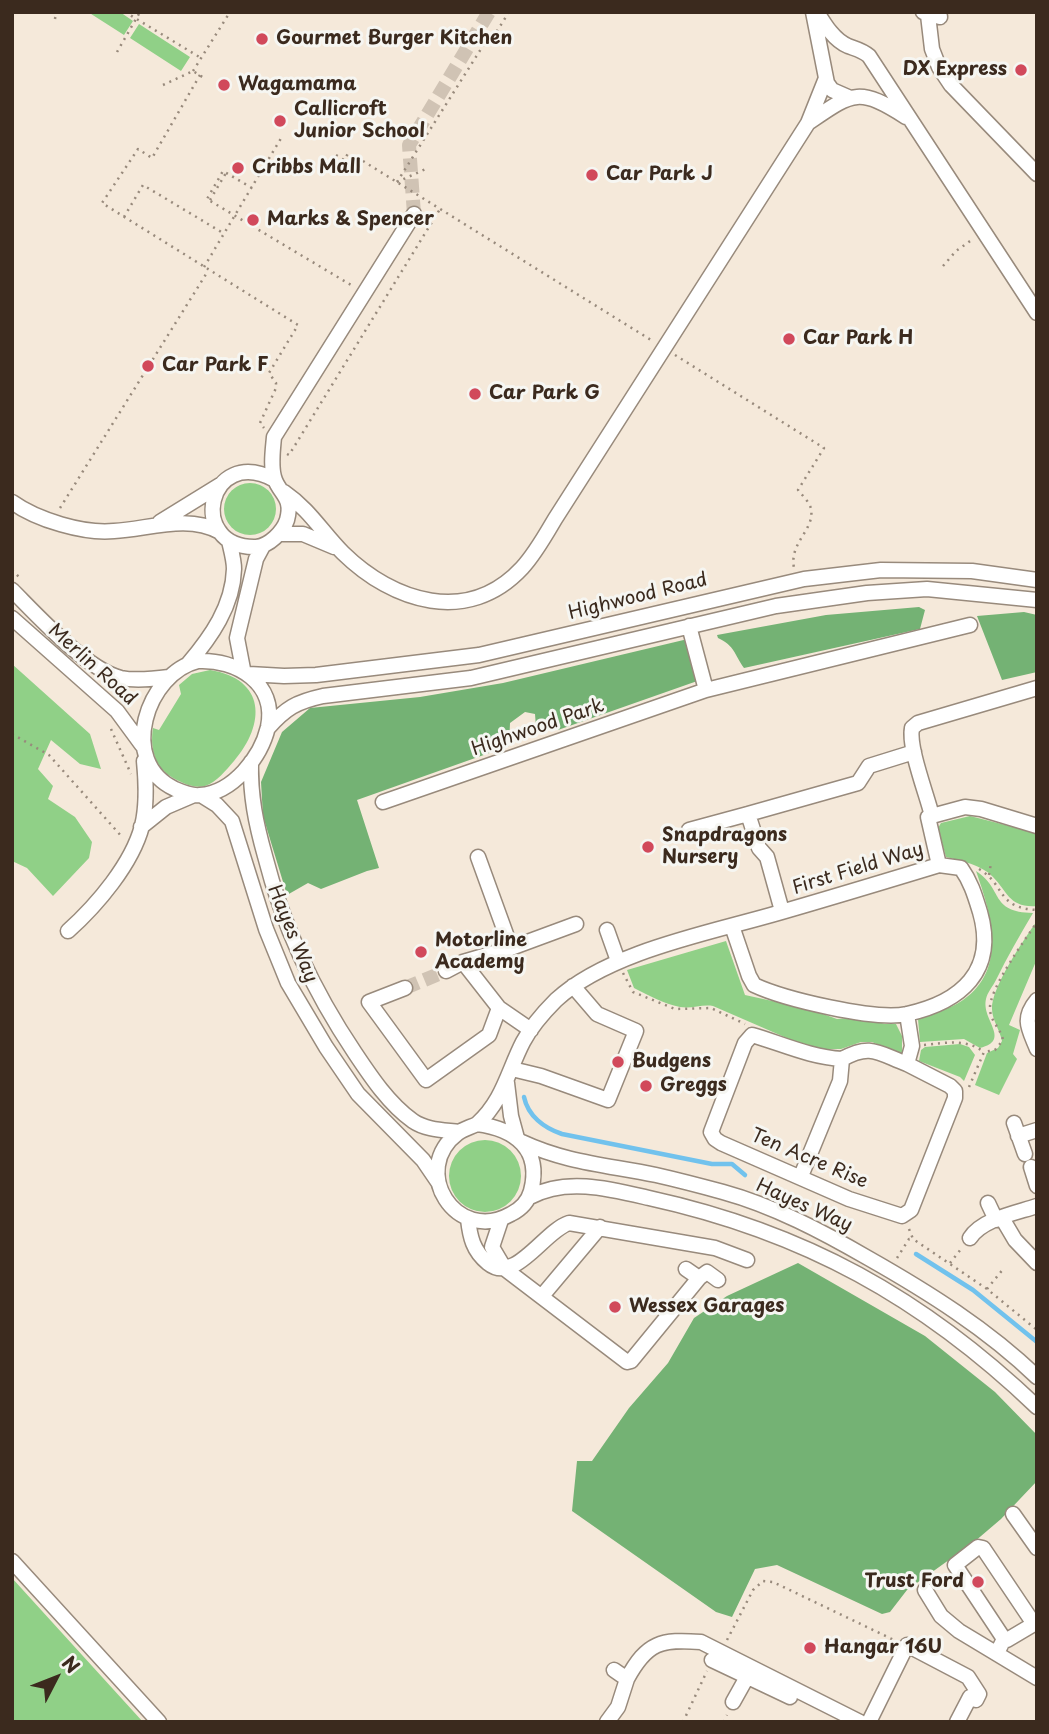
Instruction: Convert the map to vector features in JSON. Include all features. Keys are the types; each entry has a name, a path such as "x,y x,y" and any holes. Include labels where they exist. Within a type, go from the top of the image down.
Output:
{"street":[{"path":"815,12 834,36 846,45 862,50 873,63 1037,313"},
{"path":"815,12 825,75 832,90 891,108 911,120"},
{"path":"930,13 932,49 951,85 1037,174"},
{"path":"153,526 230,477 247,471 261,472 310,513 341,551 386,587 411,598 447,603 469,599 498,587 522,568 537,548 808,123 825,75 826,63 841,49 854,47"},
{"path":"808,123 854,96 873,81 873,63"},
{"path":"141,827 166,807 225,787 251,762 268,728 267,701 246,672 237,638 256,558 263,547 279,534 287,520 288,505 280,486 274,437 414,214"},
{"path":"68,931 92,909 107,890 141,827 145,800 143,750 148,713 169,677 188,663 223,616 234,569 225,537 212,511 213,501 221,485"},
{"path":"12,502 70,527 112,532 153,526 200,524 243,546 263,547"},
{"path":"279,534 314,537 341,551"},
{"name":"Highwood Road","path":"246,672 284,676 316,675 479,655 803,579 881,570 972,571 1037,580"},
{"name":"Merlin Road","path":"17,585 40,618 93,664 108,673 134,680 169,677"},
{"name":"Highwood Road","path":"268,728 291,706 302,701 323,696 471,678 575,656 776,606 867,593 927,589 1037,600"},
{"name":"Merlin Road","path":"12,618 117,711 143,750"},
{"name":"Highwood Park","path":"383,802 706,690 970,625"},
{"path":"689,626 706,690"},
{"path":"188,663 207,660 230,664 246,672"},
{"path":"939,865 910,735 912,728 918,723 1037,688"},
{"path":"143,750 150,768 168,785 198,795"},
{"path":"690,830 858,783 869,766 914,752"},
{"name":"Hayes Way","path":"251,762 252,806 276,898 307,972 323,1002 372,1079 401,1111 415,1123 428,1128 459,1132"},
{"name":"Hayes Way","path":"198,795 225,813 236,830 266,929 288,983 326,1047 358,1094 423,1160 438,1182"},
{"path":"930,817 965,807 981,809 1037,827"},
{"path":"748,814 759,848 767,857 782,912"},
{"path":"478,857 511,948"},
{"name":"First Field Way","path":"477,1124 491,1110 531,1030 554,1003 573,986 618,961 732,926 939,865 961,868 971,881 984,927 985,942 976,974 963,990 907,1014 865,1013 803,1001 754,985 732,926"},
{"path":"446,971 463,962 576,924"},
{"path":"607,930 618,961"},
{"path":"463,962 499,1008 531,1030"},
{"path":"520,1140 494,1126 477,1124 459,1132 442,1152 438,1182 443,1197 455,1210 478,1222 501,1220 521,1209 530,1196 534,1179 532,1163 511,1116 509,1076 541,1076 608,1100 636,1031 597,1014 573,986"},
{"path":"405,988 369,1002 426,1080 489,1035 499,1008"},
{"path":"1037,1000 1030,1008 1026,1022 1037,1049"},
{"path":"907,1014 912,1046 907,1064"},
{"path":"752,1035 807,1054 842,1059 857,1050 869,1049 907,1064 950,1086 955,1091 955,1098"},
{"name":"Ten Acre Rise","path":"752,1035 745,1043 711,1132 715,1139 849,1199 902,1216 911,1210 955,1098"},
{"path":"802,1177 840,1082 842,1059"},
{"path":"1037,1130 1016,1129 1037,1186"},
{"name":"Hayes Way","path":"520,1140 550,1155 656,1175 727,1193 828,1235 902,1277 964,1317 1037,1377"},
{"name":"Hayes Way","path":"530,1196 544,1189 563,1186 626,1193 694,1208 760,1228 825,1255 889,1290 952,1333 1037,1407"},
{"path":"988,1203 1015,1240 1037,1263"},
{"path":"969,1231 1037,1206"},
{"path":"468,1219 473,1246 496,1269 505,1269 523,1259 569,1223 715,1248 747,1260"},
{"path":"501,1220 492,1247 505,1269 628,1363 699,1278 707,1272 718,1280"},
{"path":"542,1296 600,1227"},
{"path":"685,1269 699,1278"},
{"path":"1013,1514 1037,1548"},
{"path":"978,1547 983,1548 1035,1623 1007,1640 1003,1639 955,1565 978,1547"},
{"path":"12,1561 159,1722"},
{"path":"925,1590 941,1616 959,1631 1037,1678"},
{"path":"997,1653 1003,1639"},
{"path":"607,1722 618,1707 627,1679 640,1656 675,1640 702,1642 716,1656 747,1677 842,1722"},
{"path":"869,1722 907,1646 968,1677 979,1694 976,1700 970,1697 957,1722"},
{"path":"716,1656 860,1722"},
{"path":"614,1670 627,1679"},
{"path":"733,1702 747,1677"}],"path":[{"path":"55,19 56,12"},
{"path":"125,12 201,58"},
{"path":"117,52 140,12"},
{"path":"163,85 193,71 230,12"},
{"path":"397,182 486,41 492,39 509,12"},
{"path":"193,71 202,77 152,158 138,149 102,203 298,325 269,373 276,383 276,388 260,423 274,437"},
{"path":"204,267 283,135"},
{"path":"336,155 344,160 349,152"},
{"path":"363,162 824,448 798,490 811,507 811,520 793,552 794,568"},
{"path":"397,182 428,168"},
{"path":"252,188 225,172 208,200 361,291"},
{"path":"124,217 143,185 224,234"},
{"path":"291,452 440,209"},
{"path":"943,266 956,251 984,231"},
{"path":"52,520 209,270"},
{"path":"12,570 17,585"},
{"path":"106,721 117,738 132,776"},
{"path":"12,734 49,755 132,848"},
{"path":"991,863 989,875 999,892 1018,908 1037,910"},
{"path":"920,1045 964,1042 984,1052 995,1049 1003,1040 991,1016 990,1003 1003,976 1037,922"},
{"path":"618,961 633,992 675,1009 711,1008 746,1024 752,1035"},
{"path":"955,1098 971,1085 984,1052"},
{"path":"950,1263 969,1231"},
{"path":"897,1258 909,1239 913,1239 987,1289 1037,1330"},
{"path":"987,1289 1004,1268"},
{"path":"683,1722 753,1590 763,1581 774,1582 907,1646"}],"green space":[{"path":"88,12 120,12 133,21 124,35"},
{"path":"139,24 190,57 181,71 130,38"},
{"path":"250,483 260,485 268,491 274,499 274,519 268,527 260,533 250,535 240,533 232,527 226,519 224,509 226,499 232,491 240,485"},
{"path":"919,607 925,610 920,629 744,668 731,647 717,635 826,615"},
{"path":"1024,612 1037,615 1037,672 1002,680 977,616"},
{"path":"692,638 703,679 558,730 536,727 535,714 525,712 510,723 509,746 357,800 379,868 321,889 308,883 287,895 263,816 261,782 282,732 310,708 420,697 503,683"},
{"path":"12,664 90,734 101,769 80,764 51,740 38,769 53,786 48,799 75,817 92,842 89,858 53,896 27,868 12,861"},
{"path":"210,670 228,675 242,683 251,693 255,718 252,732 234,761 213,782 196,787 178,781 160,767 153,748 153,728 159,730 181,694 179,685 192,674"},
{"path":"970,816 1037,833 1037,906 1015,902 983,869 946,857 938,828 941,823"},
{"path":"976,871 985,878 1009,909 1033,913 987,997 987,1014 995,1035 994,1040 980,1048 964,1039 920,1042 918,1019 963,1000 977,987 986,973 992,940 987,905"},
{"path":"1037,921 1037,959 1009,1025 1020,1030 1013,1054 1017,1059 999,1095 975,1085 987,1053 998,1048 1002,1041 992,1013 993,1000 1009,964"},
{"path":"726,941 745,995 809,1009 837,1019 861,1017 885,1024 896,1024 902,1036 902,1053 872,1042 861,1042 841,1049 812,1049 713,1006 680,1007 662,1002 634,988 627,970"},
{"path":"960,1044 969,1047 975,1055 964,1081 919,1061 921,1050 925,1047"},
{"path":"478,1140 492,1140 511,1150 521,1169 521,1183 511,1202 492,1212 478,1212 459,1202 449,1183 449,1169 459,1150"},
{"path":"798,1263 925,1336 995,1392 1037,1435 1037,1481 1001,1519 974,1542 907,1590 890,1612 882,1614 777,1565 755,1569 732,1617 716,1612 572,1511 577,1461 592,1461 629,1408 668,1363 694,1318 727,1296"},
{"path":"12,1578 143,1722 12,1722"}],"waterway":[{"path":"524,1097 529,1110 538,1120 562,1134 712,1164 732,1164 745,1175"},
{"path":"916,1254 973,1290 1037,1342"}],"tunnel":[{"path":"414,214 409,145 489,12"},
{"path":"405,988 446,971"}],"place":[{"name":"Gourmet Burger Kitchen","path":"262,39"},
{"name":"DX Express","path":"1021,70"},
{"name":"Wagamama","path":"224,85"},
{"name":"Callicroft Junior School","path":"280,121"},
{"name":"Cribbs Mall","path":"238,168"},
{"name":"Car Park J","path":"592,175"},
{"name":"Marks & Spencer","path":"253,220"},
{"name":"Car Park H","path":"789,339"},
{"name":"Car Park F","path":"148,366"},
{"name":"Car Park G","path":"475,394"},
{"name":"Snapdragons Nursery","path":"648,847"},
{"name":"Motorline Academy","path":"421,952"},
{"name":"Budgens","path":"618,1062"},
{"name":"Greggs","path":"646,1086"},
{"name":"Wessex Garages","path":"615,1307"},
{"name":"Trust Ford","path":"978,1582"},
{"name":"Hangar 16U","path":"810,1648"}]}
